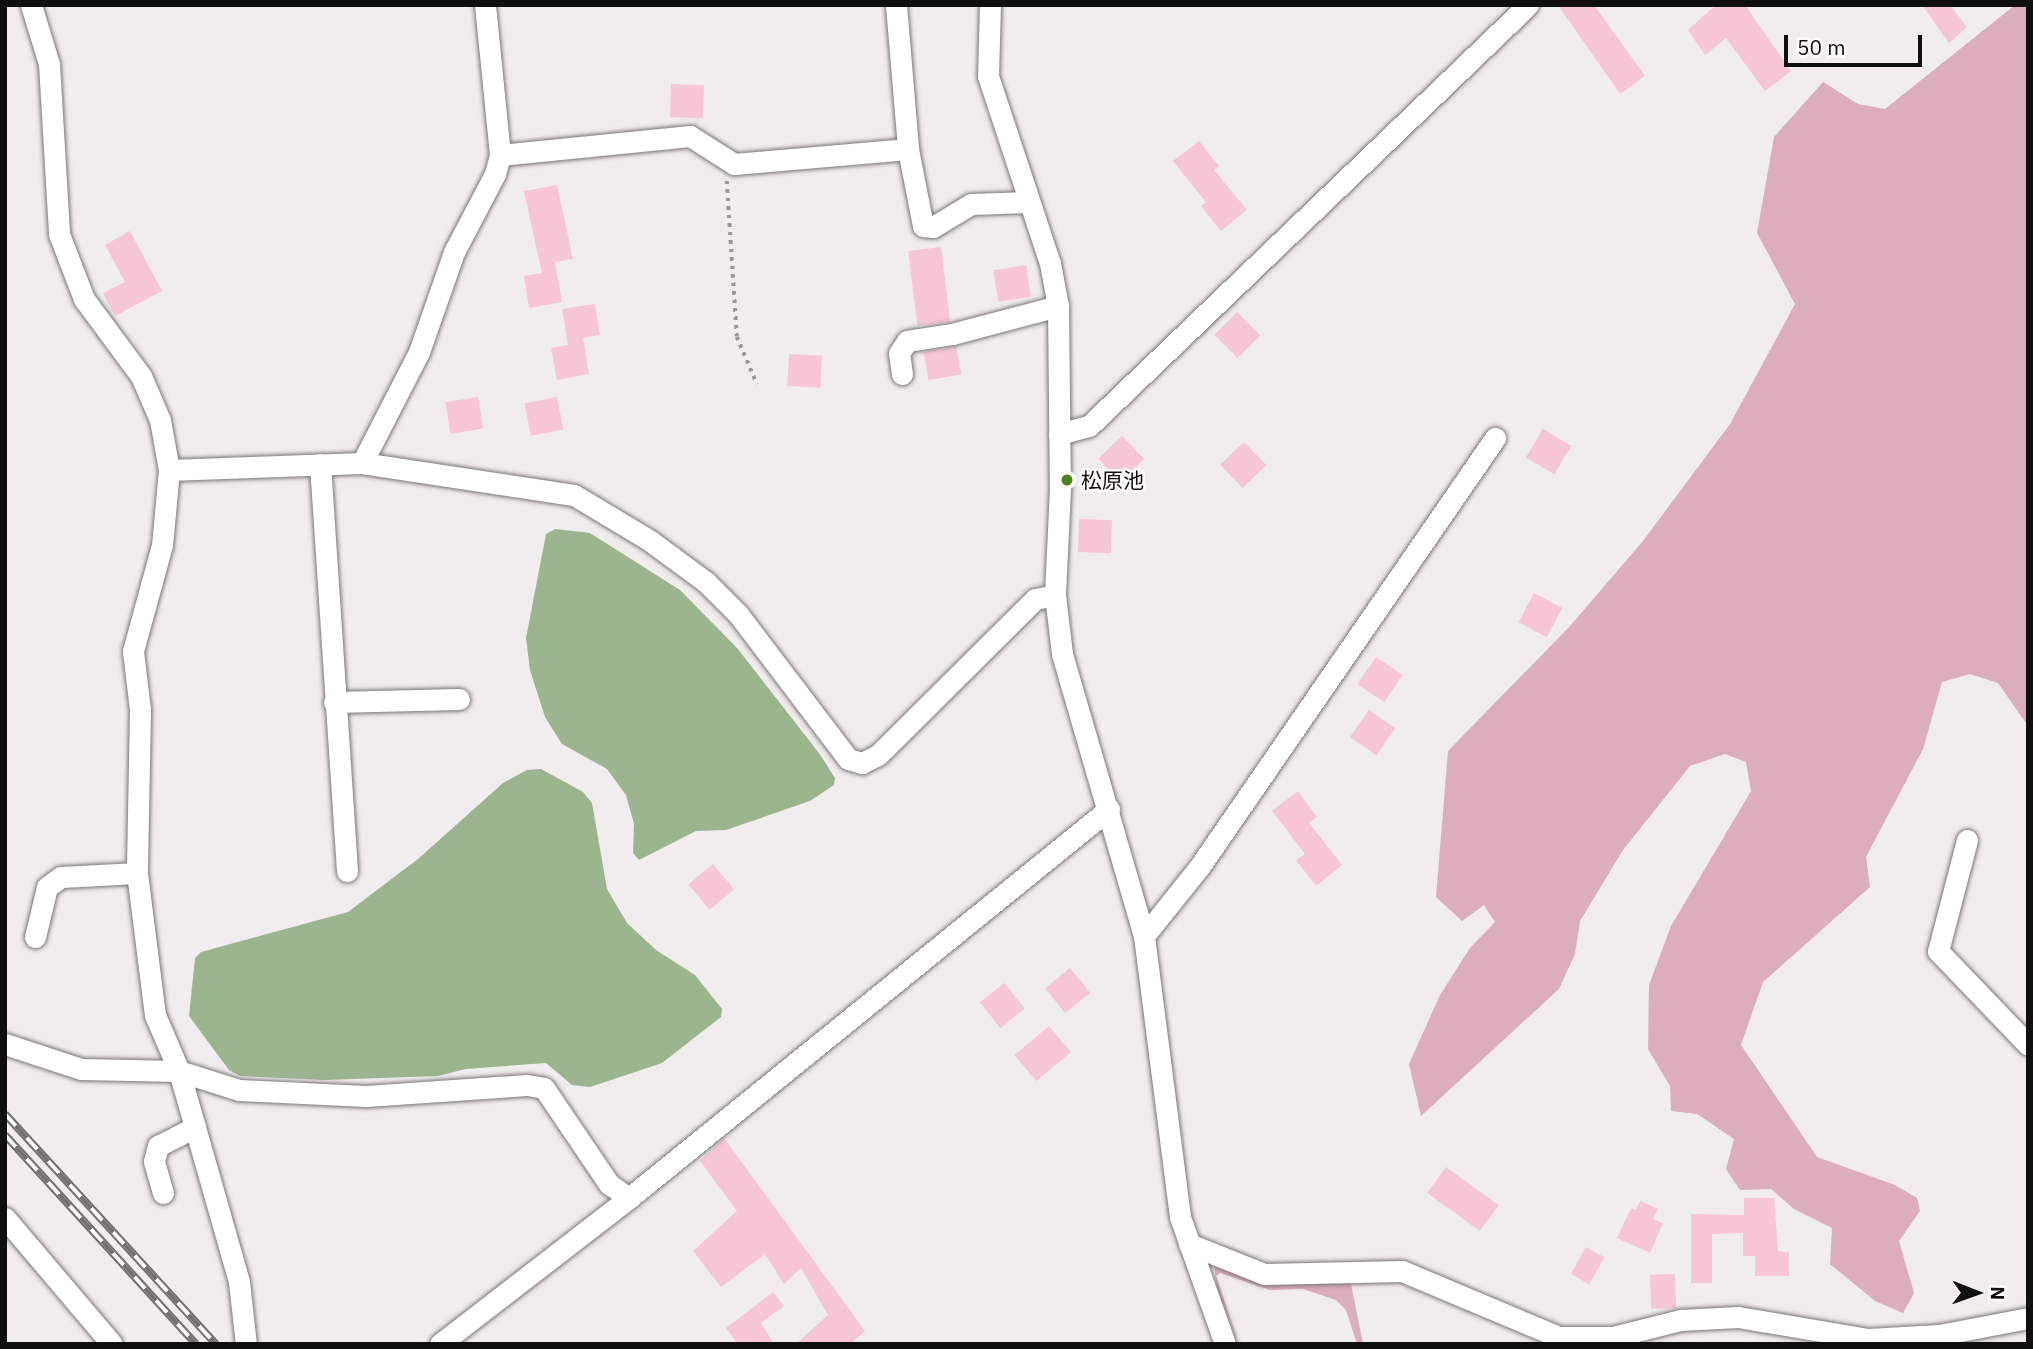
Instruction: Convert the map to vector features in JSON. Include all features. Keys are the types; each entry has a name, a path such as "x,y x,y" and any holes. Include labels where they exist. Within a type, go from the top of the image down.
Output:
{"street":[{"path":"31,5 49,64 59,234 84,299 141,376 160,420 169,470 162,545 133,651 140,710 136,873 155,1015 179,1071 239,1282 246,1344"},
{"path":"362,463 419,352 454,252 495,174 500,155 485,5"},
{"path":"896,5 908,149 923,226 933,227 971,204 1028,202"},
{"path":"990,5 988,76 1049,262 1058,306 1059,434 1055,595 1062,654 1110,808 1144,936 1180,1217 1225,1344"},
{"path":"1059,434 1088,426 1528,5"},
{"path":"500,155 690,136 725,162 908,149"},
{"path":"902,374 899,353 907,341 952,334 1058,306"},
{"path":"1144,936 1200,866 1495,438"},
{"path":"169,470 362,463 574,495 600,509 706,582 737,614 848,759 862,763 878,755 1035,599 1055,595"},
{"path":"320,464 347,872"},
{"path":"334,702 459,699"},
{"path":"440,1344 629,1198 1110,808"},
{"path":"1967,840 1938,951 2028,1045"},
{"path":"35,937 47,887 61,877 136,873"},
{"path":"5,1044 82,1069 179,1071 252,1091 366,1096 527,1085 544,1088 609,1184 629,1198"},
{"path":"163,1193 154,1161 158,1146 195,1127"},
{"path":"5,1218 112,1344"},
{"path":"1189,1244 1264,1274 1402,1271 1559,1340 1613,1337 1680,1320 1738,1317 1868,1339 1939,1335 2028,1318"}],"path":[{"path":"725,162 737,337 744,363 757,384"}],"shaded area":[{"path":"2015,5 2028,5 2028,726 1998,683 1970,674 1942,682 1923,749 1866,857 1870,887 1763,982 1741,1045 1817,1157 1895,1185 1917,1198 1920,1211 1899,1241 1914,1293 1903,1313 1875,1301 1830,1264 1832,1228 1794,1209 1771,1189 1740,1190 1726,1169 1734,1139 1697,1114 1671,1111 1670,1086 1648,1049 1649,985 1671,926 1751,791 1746,762 1725,754 1690,766 1623,850 1580,921 1575,954 1559,989 1421,1116 1409,1064 1440,995 1470,948 1495,922 1484,905 1462,921 1436,897 1448,751 1570,626 1643,541 1730,424 1795,304 1757,233 1774,137 1823,82 1858,104 1885,109"},
{"path":"555,529 590,533 680,590 737,648 819,753 835,778 834,785 810,801 726,830 696,831 639,860 633,853 634,824 626,795 607,769 562,744 545,717 530,670 526,638 546,534"},
{"path":"541,769 583,792 592,803 607,889 627,923 656,950 695,975 722,1009 721,1017 662,1063 590,1087 572,1085 546,1063 466,1069 438,1076 325,1080 240,1076 229,1070 189,1016 195,958 201,952 348,912 418,859 503,783 527,770"},
{"path":"1214,1263 1280,1285 1350,1279 1363,1344 1357,1344 1346,1310 1336,1300 1303,1289 1270,1290 1220,1273 1216,1276 1239,1344 1217,1288"}],"building":[{"path":"1558,5 1594,5 1645,76 1620,94"},
{"path":"1716,5 1745,5 1791,71 1765,91 1726,38 1705,55 1688,30"},
{"path":"1922,5 1950,5 1967,27 1949,43"},
{"path":"671,84 704,85 703,118 670,117"},
{"path":"1199,141 1219,166 1214,170 1247,210 1221,231 1201,206 1206,202 1173,161"},
{"path":"557,185 573,259 555,262 562,302 529,308 524,276 542,273 524,191"},
{"path":"130,231 162,291 115,316 103,293 125,282 105,245"},
{"path":"941,247 950,321 917,325 908,251"},
{"path":"1026,265 1031,297 998,302 993,270"},
{"path":"595,304 600,335 583,338 589,374 557,380 551,348 568,345 562,309"},
{"path":"1237,312 1260,335 1238,358 1214,335"},
{"path":"956,346 961,375 929,380 924,352"},
{"path":"789,354 822,356 820,388 787,386"},
{"path":"478,397 483,429 450,434 445,402"},
{"path":"557,397 563,429 531,436 525,403"},
{"path":"1543,429 1571,446 1554,474 1526,457"},
{"path":"1122,436 1144,459 1120,482 1098,459"},
{"path":"1244,442 1266,465 1242,488 1220,465"},
{"path":"1079,519 1112,520 1111,553 1078,552"},
{"path":"1534,593 1562,608 1547,637 1519,622"},
{"path":"1376,657 1403,675 1384,702 1358,684"},
{"path":"1369,710 1395,728 1376,755 1350,737"},
{"path":"1298,791 1317,817 1309,823 1342,865 1316,886 1296,860 1305,854 1272,811"},
{"path":"713,864 734,889 710,910 688,885"},
{"path":"1070,968 1090,993 1065,1013 1045,988"},
{"path":"1004,983 1025,1009 1001,1028 980,1003"},
{"path":"1049,1026 1071,1052 1036,1081 1015,1055"},
{"path":"724,1138 865,1331 850,1344 796,1344 828,1315 801,1268 784,1284 765,1254 721,1287 693,1251 737,1211 700,1161"},
{"path":"1446,1167 1499,1205 1480,1231 1427,1193"},
{"path":"1744,1198 1774,1198 1778,1251 1789,1252 1789,1276 1755,1276 1755,1256 1743,1256 1743,1233 1712,1234 1712,1283 1691,1283 1691,1214 1744,1215"},
{"path":"1640,1201 1658,1209 1653,1219 1663,1223 1650,1253 1617,1238 1631,1208 1636,1210"},
{"path":"1586,1247 1604,1257 1589,1284 1571,1274"},
{"path":"1675,1274 1676,1308 1651,1309 1650,1275"},
{"path":"773,1292 784,1306 761,1323 774,1344 738,1344 726,1328"}],"railway":[{"path":"5,1114 216,1344"},
{"path":"5,1135 196,1344"}],"place":[{"name":"松原池","path":"1067,480"}]}
